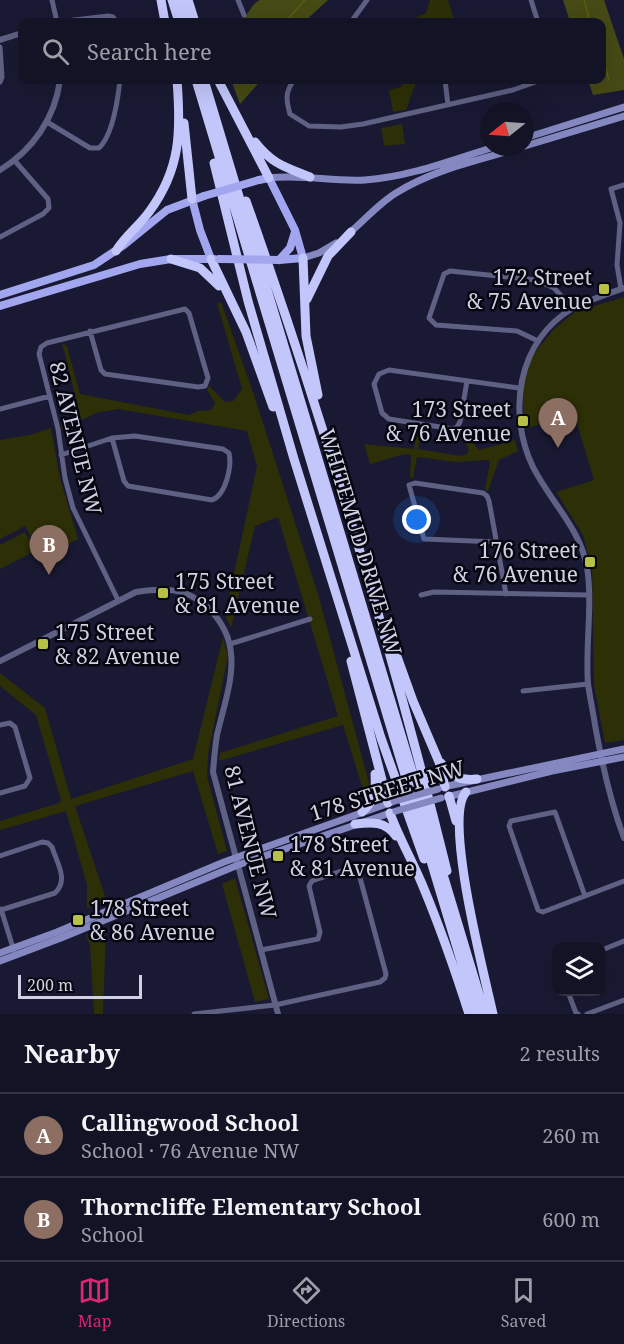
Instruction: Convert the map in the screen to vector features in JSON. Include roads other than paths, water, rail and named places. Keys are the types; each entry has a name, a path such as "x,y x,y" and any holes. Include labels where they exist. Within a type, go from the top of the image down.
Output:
{"highway":[{"path":"161,0 164,18"},
{"path":"172,0 178,18"},
{"path":"180,0 186,18"},
{"path":"188,0 194,18"},
{"path":"116,251 123,240 148,214 169,180 179,145 180,115 177,84"},
{"path":"178,84 192,199"},
{"name":"WHITEMUD DRIVE NW","path":"197,84 477,1014"},
{"name":"WHITEMUD DRIVE NW","path":"205,84 485,1014"},
{"path":"220,84 243,128 264,179"},
{"path":"243,128 274,162 310,177"},
{"path":"211,129 214,160 248,301 294,459 390,767 435,890 443,902"},
{"path":"222,141 235,170 280,296 365,567 414,739 456,904 461,935"},
{"path":"306,301 328,256 351,232"},
{"path":"303,258 308,354 333,462"},
{"path":"215,259 233,306 246,332 282,433 294,459"},
{"path":"171,260 193,265 205,271 233,306"},
{"path":"327,563 370,742 405,849 447,946 469,1014"},
{"path":"365,567 413,701 439,762 443,792 461,850"},
{"path":"362,812 373,800 375,792 370,742"},
{"path":"439,762 457,778 477,779"},
{"path":"466,792 461,798 459,811 461,850 476,940 493,1014"},
{"path":"355,824 380,823 392,831 405,849"}],"main road":[{"path":"534,135 624,107"},
{"path":"534,143 624,116"},
{"path":"0,295 94,265 116,251 159,216 192,199 264,179 310,177 383,179 480,151"},
{"path":"0,306 124,268 171,260 303,258 330,247 351,232 379,205 411,184 491,156"},
{"path":"264,179 296,230 303,258"},
{"path":"192,199 198,223 215,259"},
{"path":"279,260 290,248 296,230"},
{"name":"178 STREET NW","path":"443,792 466,792 601,758 624,749"},
{"name":"178 STREET NW","path":"0,960 14,952 362,812 392,807 477,779 601,758 624,757"},
{"name":"178 STREET NW","path":"237,861 355,824 392,807"},
{"name":"178 STREET NW","path":"0,953 14,952"}],"street":[{"path":"52,0 56,18"},
{"path":"238,0 244,15"},
{"path":"355,17 367,0"},
{"path":"531,0 537,18"},
{"path":"93,18 111,16 113,18"},
{"path":"0,40 18,34"},
{"path":"0,47 1,79"},
{"path":"0,170 31,145 47,122 56,101 59,84"},
{"path":"47,122 90,148 96,149 103,145 112,120 119,84"},
{"path":"291,84 286,98 290,114 309,126 341,127 448,105 530,84"},
{"path":"445,84 448,105"},
{"path":"0,237 44,214 50,205 48,199 15,160"},
{"path":"624,185 611,189 620,224 617,265 623,289 573,309 550,326 527,361 519,388 519,422 524,446 534,469 579,541 586,566 588,684 611,802 624,838"},
{"path":"538,341 518,331 436,325 429,318 444,274 450,271 537,280 554,288 573,309"},
{"path":"185,309 189,313 208,378 205,386 198,387 105,374 101,370 90,331 185,309"},
{"name":"82 AVENUE NW","path":"90,331 47,343 41,347 39,354 73,508 118,600"},
{"path":"467,381 459,426 450,429 389,419 382,413 374,384 379,374 389,370 519,388"},
{"path":"0,409 50,396"},
{"path":"61,454 112,438 135,436 223,449 229,453 230,459 222,493 218,498 212,500 128,486 124,481 112,438"},
{"path":"497,542 424,539 409,485 415,483 483,493 487,496 497,542 506,594"},
{"name":"81 AVENUE NW","path":"118,600 136,592 157,589 180,591 200,601 216,615 230,644 232,669 217,739 213,772 278,1014"},
{"path":"421,595 434,592 588,595"},
{"path":"0,661 118,600"},
{"path":"230,644 310,619"},
{"path":"523,691 588,684"},
{"path":"0,725 10,723 15,727 30,778 25,786 0,793"},
{"path":"585,896 555,812 511,821 508,826 538,910 543,912 585,896 624,881"},
{"path":"0,856 42,842 48,843 52,847 63,879 62,886 56,892 0,908 14,952"},
{"path":"194,1014 275,1005 380,982 386,974 360,874 357,870 350,868 312,881 309,886 320,932 318,939 261,950"},
{"path":"606,948 624,941"},
{"path":"570,996 578,1014"},
{"path":"587,1014 624,1000"}],"waterway":[{"path":"289,18 305,0"},
{"path":"584,0 589,18"},
{"path":"606,70 609,80"}],"place":[{"name":"172 Street & 75 Avenue","path":"604,289"},
{"name":"173 Street & 76 Avenue","path":"523,421"},
{"name":"Callingwood School","path":"558,448"},
{"name":"176 Street & 76 Avenue","path":"590,562"},
{"name":"Thorncliffe Elementary School","path":"49,575"},
{"name":"175 Street & 81 Avenue","path":"163,593"},
{"name":"175 Street & 82 Avenue","path":"43,644"},
{"name":"178 Street & 81 Avenue","path":"278,856"},
{"name":"178 Street & 86 Avenue","path":"78,920"}]}
